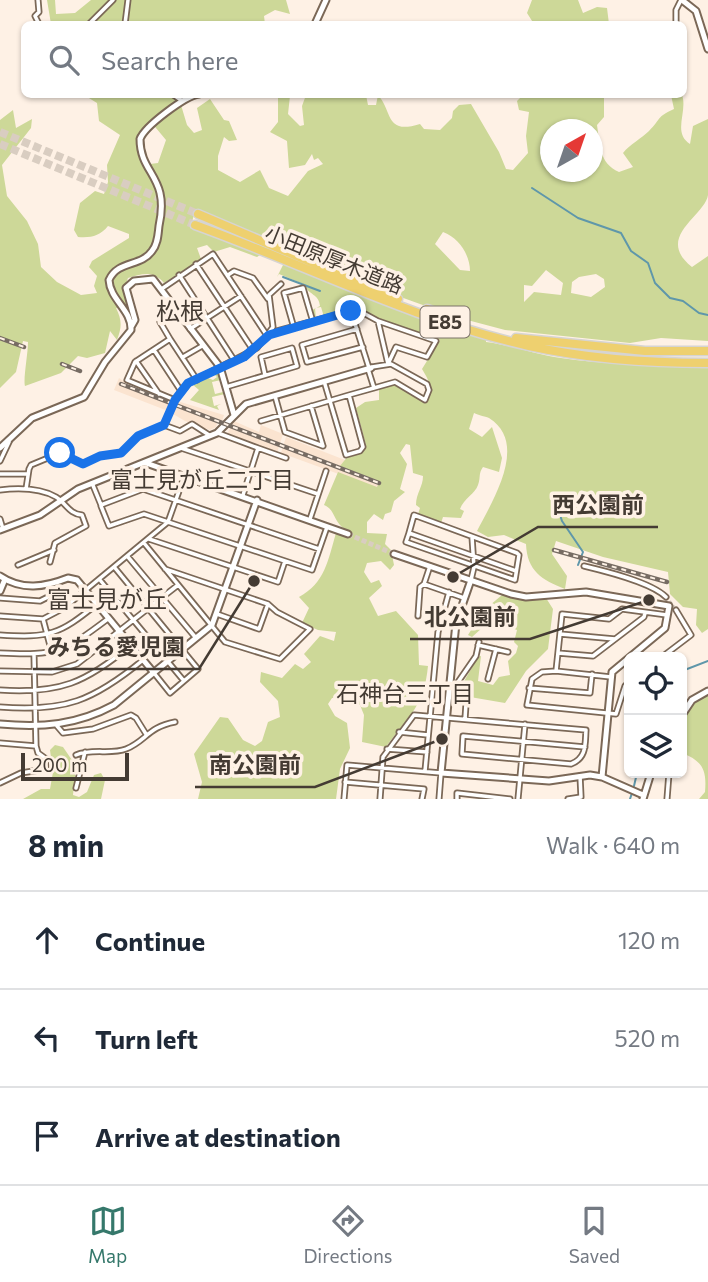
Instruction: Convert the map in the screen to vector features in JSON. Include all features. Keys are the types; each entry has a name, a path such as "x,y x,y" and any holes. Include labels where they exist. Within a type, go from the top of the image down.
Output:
{"highway":[{"name":"小田原厚木道路","path":"198,214 400,300 516,338 623,356 708,360"},
{"name":"小田原厚木道路","path":"195,225 444,322 503,339 601,358 708,360"},
{"path":"516,338 645,351 708,351"}],"street":[{"path":"38,0 39,12 35,16 38,21"},
{"path":"92,21 113,0"},
{"path":"125,21 128,0"},
{"path":"316,21 326,0"},
{"path":"676,21 676,10 682,0 696,12 708,49"},
{"path":"131,327 130,318 110,289 109,280 118,267 144,258 153,251 163,200 142,154 140,139 148,127 187,98"},
{"path":"163,288 213,254 269,335"},
{"path":"196,264 253,351"},
{"path":"26,489 31,465 60,453 83,464 100,456 121,453 138,436 164,425 181,391 253,351 269,335 273,322 268,299 253,278 234,271 228,275"},
{"path":"179,275 234,360"},
{"path":"0,448 32,418 84,397 104,362 135,320 125,291 127,285 150,278 163,288 219,368 234,415"},
{"path":"268,299 276,285 281,284"},
{"path":"294,328 284,293 293,290 303,288 313,322"},
{"path":"190,329 241,296"},
{"path":"177,308 159,322 197,380"},
{"path":"269,335 356,309 378,321 436,341 427,358 396,347 388,363"},
{"path":"351,311 374,388"},
{"path":"378,321 388,363"},
{"path":"357,329 302,345 307,362 363,347"},
{"path":"170,339 136,361 127,380 175,400"},
{"path":"183,358 202,346"},
{"path":"226,387 265,376 297,366 292,348 261,357 265,376"},
{"path":"154,350 181,391"},
{"path":"136,361 159,394"},
{"path":"0,519 2,529 40,515 60,500 92,483 217,433 246,404 388,363 427,384 428,396 425,400 395,382 261,421"},
{"path":"324,381 345,455 360,451 363,447 349,395"},
{"path":"275,396 285,432 323,446 312,406"},
{"path":"164,425 180,431 192,424 209,435"},
{"path":"217,433 286,458"},
{"path":"0,461 9,440"},
{"path":"180,447 318,494"},
{"path":"243,495 258,448"},
{"path":"146,463 348,534"},
{"path":"310,519 326,471"},
{"path":"0,474 27,474"},
{"path":"0,616 43,619 64,608 168,522 185,475"},
{"path":"92,483 109,526 144,514 312,570 328,525"},
{"path":"0,490 26,489 60,500 71,512 82,515 86,526 55,543 50,562"},
{"path":"101,505 143,489 320,549"},
{"path":"0,724 36,727 80,721 114,705 197,639 212,625 257,500"},
{"path":"414,514 517,553 514,580 406,542 409,533 414,514"},
{"path":"409,533 516,571"},
{"path":"439,799 456,623 474,567 471,537"},
{"path":"149,540 278,582 285,561"},
{"path":"144,543 165,569 212,625 225,642 280,659 310,629 277,612 268,604 165,569"},
{"path":"18,565 54,550"},
{"path":"394,554 526,597 586,592 667,604 669,615 665,628 614,667 602,777"},
{"path":"128,557 197,639"},
{"path":"418,616 420,587 424,584 430,566"},
{"path":"583,566 629,580 661,592 666,597"},
{"path":"0,591 2,578 34,586 72,577 170,693 198,669 115,568"},
{"path":"100,580 184,681"},
{"path":"0,671 35,674 65,670 120,632 178,584"},
{"path":"424,584 465,598"},
{"path":"425,771 438,632 449,592"},
{"path":"0,598 40,601 52,595 64,608"},
{"path":"0,635 48,636 72,625 97,604"},
{"path":"216,614 260,629 268,604"},
{"path":"556,671 562,614 609,619 622,609 669,615"},
{"path":"669,652 691,635 676,610"},
{"path":"558,653 593,656 644,617 645,613"},
{"path":"0,653 52,653 76,644 109,618"},
{"path":"43,619 52,653"},
{"path":"560,634 615,639"},
{"path":"465,719 466,704 458,682 476,656 479,644 508,652"},
{"path":"0,690 34,691 69,687 92,676 131,645"},
{"path":"488,679 496,649"},
{"path":"0,783 21,773 46,769 45,758 38,753 36,746 34,655"},
{"path":"0,707 53,709 82,701 104,690 143,660"},
{"path":"611,677 556,671 536,675 529,688 527,705 618,712 624,689"},
{"path":"529,688 590,693 592,674"},
{"path":"687,708 692,700 708,691"},
{"path":"57,726 63,733 93,729 131,715 146,734"},
{"path":"380,799 386,749 414,715 586,730 585,747 582,757 570,764 462,754 463,736 585,747"},
{"path":"76,755 128,749 146,734 175,722"},
{"path":"518,799 525,724"},
{"path":"399,732 428,735"},
{"path":"0,743 36,746"},
{"path":"386,749 426,752"},
{"path":"76,788 85,752"},
{"path":"344,799 347,765 549,781 580,776 602,777 643,797 649,778"},
{"path":"568,799 581,798 580,776"},
{"path":"667,799 669,778"},
{"path":"345,782 424,789 422,799"},
{"path":"457,799 457,793 510,799"}],"shaded area":[{"path":"119,378 134,388 171,402 168,411 114,390"},
{"path":"177,401 224,415 222,421 218,420 216,427 210,430 185,421 173,414"},
{"path":"234,421 259,432 261,425 283,434 277,453 226,436"},
{"path":"286,437 345,460 341,466 379,481 377,488 281,453"}],"green space":[{"path":"47,0 55,0 56,14 75,13 91,0 286,0 290,14 275,10 264,16 265,21 50,21"},
{"path":"532,0 578,0 583,13 597,7 607,8 609,21 532,21 527,13"},
{"path":"89,98 179,98 187,125 194,133 202,130 197,108 210,99 224,120 229,121 237,140 229,141 224,137 218,156 218,170 240,182 260,170 269,188 288,196 308,171 323,164 318,158 314,160 312,154 305,165 289,168 287,141 270,132 278,122 278,98 290,98 288,114 300,126 304,125 302,106 305,98 367,98 368,105 376,105 377,98 380,98 395,124 409,127 420,124 424,129 440,130 452,118 453,111 459,105 471,104 506,169 513,170 528,153 526,136 529,112 519,110 517,101 520,98 604,98 602,119 540,119 540,182 603,182 603,155 608,164 619,172 633,167 623,153 649,131 661,116 674,109 672,98 682,98 681,128 690,144 693,126 708,119 708,195 705,203 685,228 678,246 682,256 692,267 708,256 708,341 661,338 630,343 505,330 456,317 384,291 202,211 194,215 190,228 263,253 257,257 230,247 214,252 207,245 197,248 201,259 164,283 151,275 128,278 123,291 132,316 126,309 116,308 120,331 117,340 110,331 105,353 87,358 78,356 61,373 25,386 28,342 23,341 16,372 0,388 0,120 13,110 16,128 32,119 31,128 2,165 7,196 27,221 38,244 41,267 57,282 81,295 97,293 94,286 97,276 89,267 92,261 129,238 129,234 108,226 95,236 87,237 78,237 74,230 80,203 95,191 104,194 108,182 107,165 120,135 99,121 97,103","holes":["151,122 166,140 158,163 142,165 136,139","443,232 454,238 466,253 470,271 460,270 435,244","546,270 563,283 561,295 534,292 524,302 524,285 532,286","596,274 604,279 605,287 591,297 571,293 572,282 579,277"]},
{"path":"285,261 486,338 486,342 552,357 579,360 634,365 708,365 708,629 702,633 696,625 697,609 683,607 670,594 668,572 603,557 556,541 552,554 567,576 565,589 537,573 529,561 526,544 504,535 488,537 477,531 498,488 507,457 506,442 501,429 489,418 474,413 469,429 482,437 492,427 502,458 499,472 483,467 477,488 460,509 464,511 461,518 443,517 441,523 418,514 420,508 416,501 423,476 413,473 410,445 406,444 400,453 407,464 400,489 405,492 394,501 391,512 385,514 383,520 374,514 367,522 367,533 387,534 385,544 391,550 394,565 390,570 381,561 367,563 364,572 371,583 379,580 382,586 369,598 378,616 396,611 418,635 419,665 428,666 423,691 408,718 386,747 362,742 364,715 360,705 345,698 332,698 328,704 335,716 347,723 350,748 340,769 336,799 198,799 202,782 194,754 220,717 228,718 243,740 255,746 262,741 268,722 280,717 278,701 260,682 261,672 282,678 295,664 303,669 311,662 304,654 320,636 334,641 336,632 318,630 302,623 309,608 299,597 320,578 336,533 344,533 345,529 324,505 338,472 377,487 379,482 340,466 348,456 361,453 366,445 356,408 365,402 379,400 379,389 394,385 425,402 430,390 422,369 440,340 378,319 349,303 342,304 342,311 324,317 321,307 316,308 320,306 318,299 305,286 320,291 279,274 277,277"},
{"path":"219,372 221,380 212,382 215,394 223,392 223,389 225,394 212,397 214,406 221,404 217,406 219,410 190,400 199,390 192,384 208,378 213,380 217,377 214,374"},
{"path":"502,595 524,600 546,598 553,609 548,649 526,671 505,703 470,697 463,683 481,656 478,681 493,685 499,677 510,675 508,661 516,653 518,646 514,642 517,630 491,620 472,637 468,635 483,611"},
{"path":"708,692 708,799 699,799 705,792 702,767 687,756 687,705"},
{"path":"55,745 63,747 76,766 73,795 79,797 87,792 94,775 101,773 105,780 101,799 23,799 41,789 50,789 53,772 50,750"}],"waterway":[{"path":"532,188 578,218 621,233 631,251 648,263 655,283 670,298 683,301 699,313 708,315"},
{"path":"283,277 320,291"},
{"path":"349,304 364,310"},
{"path":"565,506 560,515 562,521 583,552 578,565"},
{"path":"687,669 708,661"},
{"path":"634,786 636,778"},
{"path":"630,799 632,793"}],"tunnel":[{"path":"0,132 198,214"},
{"path":"0,144 195,225"},
{"path":"348,534 394,554"},
{"path":"666,597 676,610"}],"railway":[{"path":"0,338 24,347"},
{"path":"62,364 80,371"},
{"path":"121,384 379,483"},
{"path":"554,550 667,582"}],"place":[{"name":"西公園前","path":"453,577"},
{"name":"みちる愛児園","path":"254,581"},
{"name":"北公園前","path":"649,600"},
{"name":"南公園前","path":"442,739"}],"district":[{"name":"松根","path":"180,312"},
{"name":"富士見が丘二丁目","path":"202,480"},
{"name":"富士見が丘","path":"107,600"},
{"name":"石神台三丁目","path":"405,694"}],"route":[{"path":"60,453 83,464 100,456 121,453 138,436 164,425 175,400 188,383 244,357 260,346 269,335 351,311"}]}
